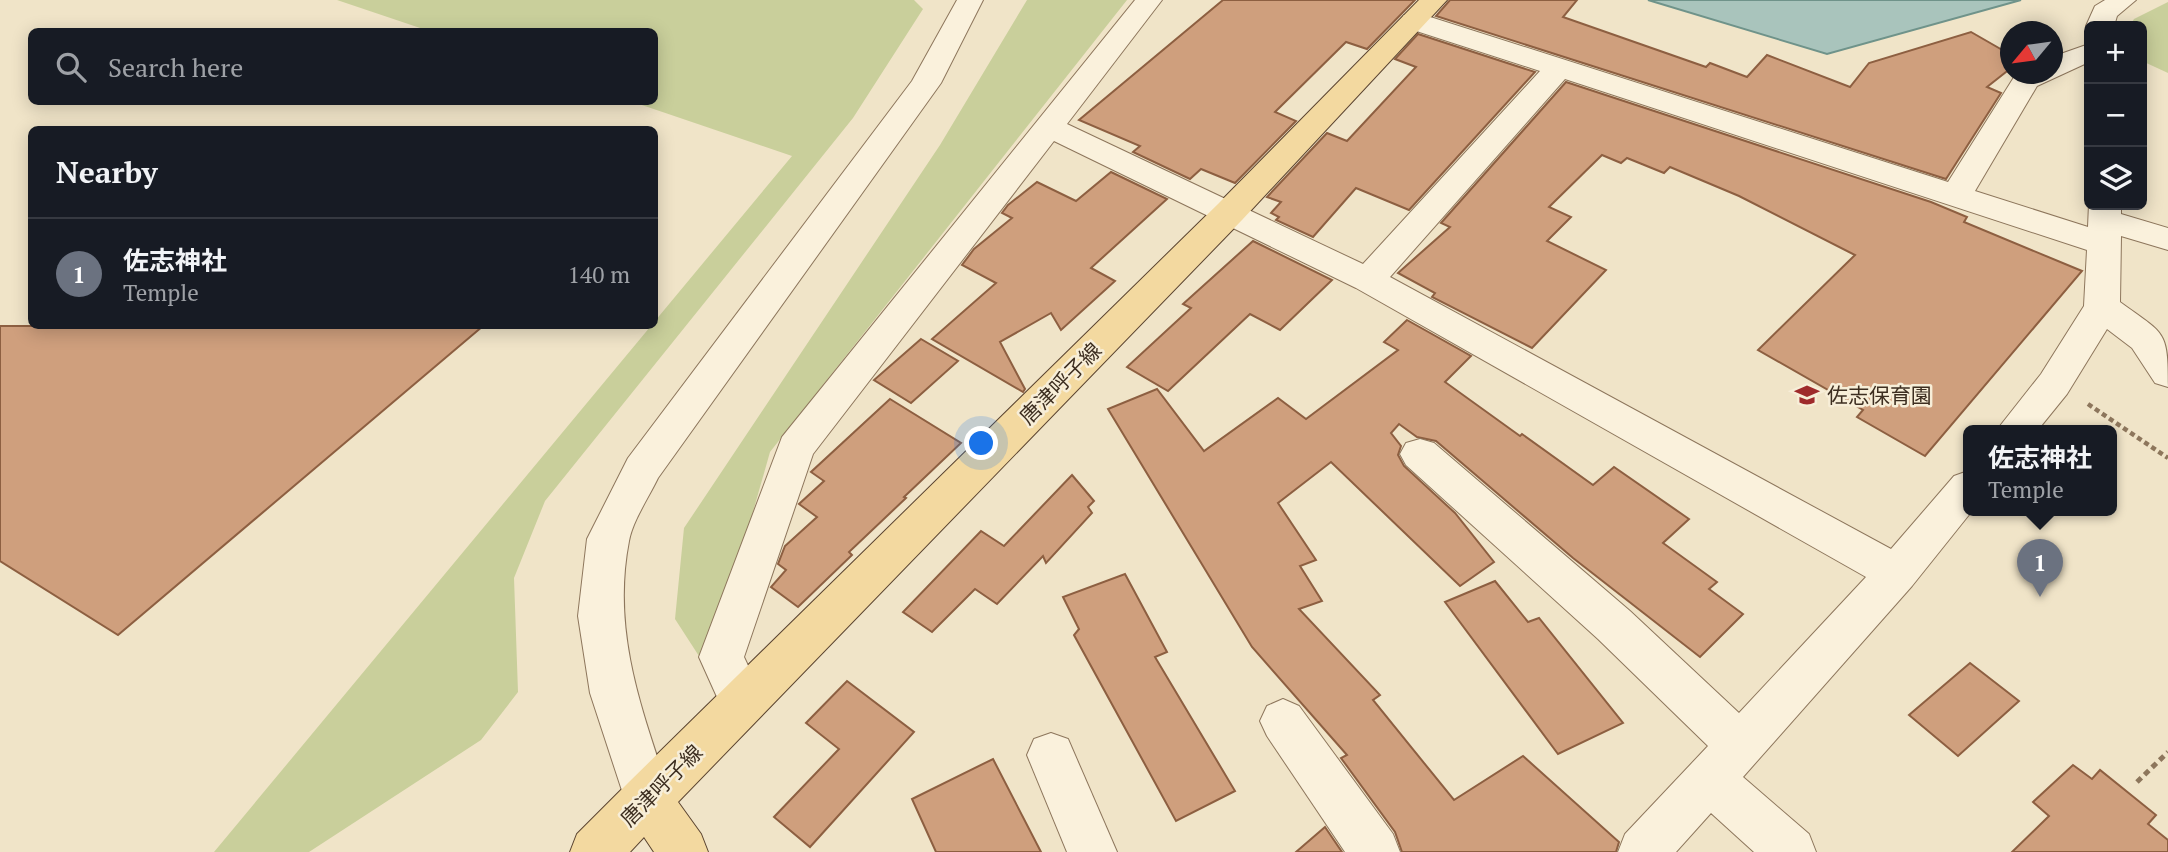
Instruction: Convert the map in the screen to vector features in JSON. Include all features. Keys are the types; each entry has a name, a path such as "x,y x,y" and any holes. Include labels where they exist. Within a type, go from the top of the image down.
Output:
{"main road":[{"name":"唐津呼子線","path":"595,852 1230,212 1424,11"},
{"path":"647,798 683,852"}],"street":[{"path":"647,798 612,693 600,616 608,539 642,469 926,83 970,0"},
{"path":"742,702 721,657 796,447 1149,0"},
{"path":"1424,11 1545,64 1956,195 2105,223 2168,239"},
{"path":"2063,64 2084,54"},
{"path":"1368,280 1545,64"},
{"path":"1956,195 2024,84"},
{"path":"1049,127 1368,280 1897,573"},
{"path":"2020,425 2054,384 2102,307 2105,223"},
{"path":"2102,307 2145,339 2168,373"},
{"path":"1420,454 1614,625 1724,762 1791,852"},
{"path":"1643,852 1897,573 1963,493"},
{"path":"1283,721 1375,852"},
{"path":"1051,755 1092,852"}],"path":[{"path":"2054,384 2107,415 2168,458"},
{"path":"2137,782 2168,752"}],"green space":[{"path":"337,0 914,0 923,9 853,118 545,501 514,578 518,692 481,740 309,852 214,852 648,329 658,329 658,317 792,156 642,105 658,105 658,28 420,28"},
{"path":"1027,0 1127,0 770,452 708,670 675,619 684,528 940,145"},
{"path":"2168,2 2168,73 2147,63 2147,21 2133,21"}],"water":[{"path":"1648,0 2021,0 1827,54"}],"building":[{"path":"1223,0 1415,0 1367,49 1346,42 1275,112 1296,121 1235,183 1201,169 1190,179 1133,152 1140,146 1079,120"},
{"path":"1450,0 1577,0 1563,17 1706,67 1710,63 1747,77 1767,55 1850,87 1869,63 1971,32 2000,49 2000,77 1987,87 2001,93 1946,179 1436,16"},
{"path":"1418,34 1535,72 1409,210 1356,188 1313,237 1276,220 1279,217 1271,213 1281,202 1267,197 1327,133 1347,141 1416,67 1395,59"},
{"path":"1566,82 1931,202 1967,217 1964,222 2082,271 1925,456 1857,417 1863,410 1758,350 1855,255 1739,196 1670,167 1664,173 1627,158 1621,163 1602,155 1549,207 1571,217 1547,241 1606,270 1532,348 1432,297 1435,293 1398,273 1450,227 1441,223"},
{"path":"1111,172 1167,199 1091,268 1115,281 1061,330 1051,313 1000,342 1025,389 1023,392 932,339 996,283 962,265 974,249 1012,218 1002,213 1008,205 1037,182 1076,201"},
{"path":"1253,241 1332,280 1280,330 1250,314 1168,391 1127,367 1191,308 1183,304"},
{"path":"1407,320 1471,356 1445,382 1520,436 1522,434 1593,485 1614,467 1689,519 1663,543 1717,582 1709,589 1743,614 1700,657 1573,558 1436,441 1417,437 1399,424 1391,433 1401,446 1398,455 1404,466 1455,513 1494,562 1460,586 1331,462 1278,503 1316,560 1300,566 1322,601 1299,609 1380,695 1373,700 1454,800 1523,756 1619,842 1616,852 1402,852 1395,832 1341,758 1347,755 1252,647 1108,409 1157,389 1204,451 1278,398 1306,419 1398,350 1384,342"},
{"path":"0,326 28,326 28,329 479,329 118,635 0,561"},
{"path":"921,339 958,361 911,403 874,380"},
{"path":"890,399 961,443 849,552 852,555 798,607 771,587 786,570 778,564 785,546 817,517 799,504 824,481 811,472"},
{"path":"1072,475 1094,501 1088,507 1092,513 1046,563 1043,556 997,604 975,589 932,632 903,612 981,531 1004,546"},
{"path":"1125,574 1167,652 1155,657 1235,791 1176,821 1074,635 1079,629 1063,597"},
{"path":"1495,581 1528,622 1539,618 1623,723 1558,754 1445,602"},
{"path":"1970,663 2019,701 1958,756 1909,715"},
{"path":"847,681 914,732 810,847 774,817 839,749 806,723"},
{"path":"993,759 1041,852 936,852 912,799"},
{"path":"2073,765 2092,779 2100,770 2156,815 2148,824 2168,840 2168,852 2012,852 2049,816 2033,802"},
{"path":"1325,827 1342,852 1296,852"}],"place":[{"name":"佐志保育園","path":"1807,395"},
{"name":"佐志神社","path":"2040,597"}]}
